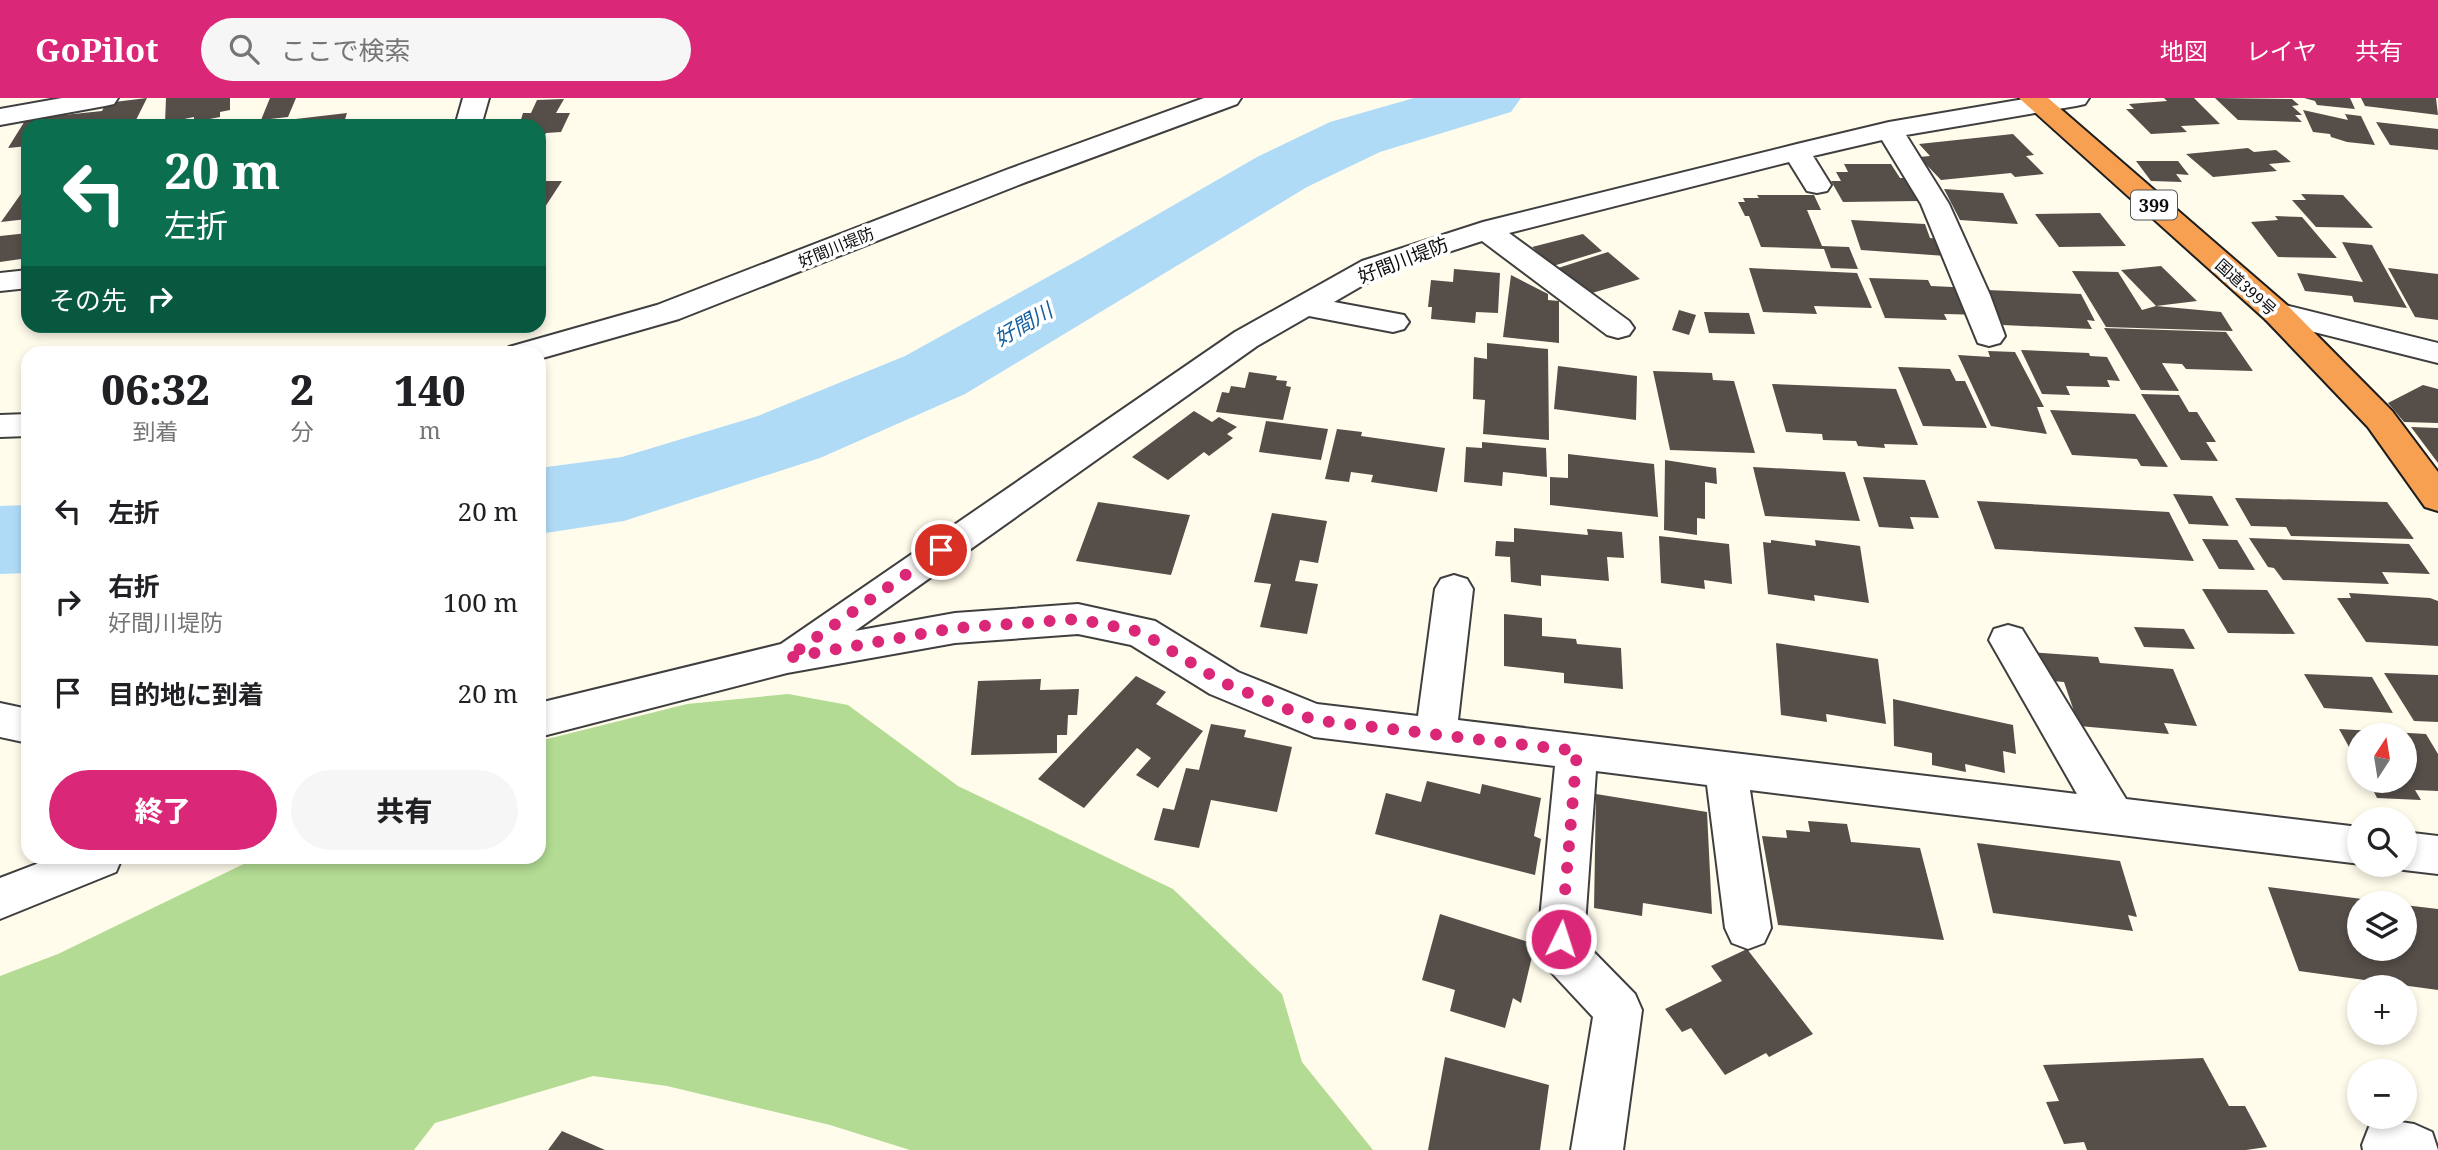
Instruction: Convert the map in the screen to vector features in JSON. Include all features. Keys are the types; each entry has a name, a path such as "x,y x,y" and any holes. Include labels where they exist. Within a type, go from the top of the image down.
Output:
{"highway":[{"name":"国道399号","path":"2037,102 2277,313 2380,418 2438,498"}],"street":[{"path":"0,145 9,116 106,98"},
{"path":"470,119 476,98"},
{"name":"好間川堤防","path":"546,347 668,312 1016,176 1228,98"},
{"name":"好間川堤防","path":"787,658 1246,339 1373,267 1486,230 1797,152 1889,130 2037,102 2076,98"},
{"path":"1889,130 1935,204 1990,336"},
{"path":"1797,152 1817,185"},
{"path":"1486,230 1618,328"},
{"path":"0,282 21,279"},
{"path":"1306,306 1393,322"},
{"path":"2277,313 2438,353"},
{"path":"0,426 21,425"},
{"path":"1436,735 1454,589"},
{"path":"546,718 787,658 955,628 1078,619 1141,632 1224,683 1314,720 2347,845"},
{"path":"2008,640 2113,816"},
{"path":"0,720 21,724"},
{"path":"1577,751 1561,939 1567,957 1618,1010 1597,1150"},
{"path":"1726,769 1748,928"},
{"path":"2417,853 2438,855"},
{"path":"0,899 85,864"},
{"path":"2389,1150 2387,1145 2414,1150"}],"green space":[{"path":"788,694 848,705 958,786 1173,889 1282,994 1302,1062 1373,1150 910,1150 830,1125 667,1086 593,1076 435,1123 414,1150 0,1150 0,976 58,954 244,864 546,864 546,739 687,704"}],"building":[{"path":"147,98 136,119 26,119 102,111 106,103"},
{"path":"166,98 230,98 230,110 220,112 220,117 165,119"},
{"path":"270,98 296,98 288,117 261,119"},
{"path":"2164,98 2194,98 2220,124 2181,126 2187,132 2151,134 2126,109 2134,109 2129,104 2167,101"},
{"path":"2215,98 2292,99 2299,105 2292,106 2302,115 2295,115 2302,122 2238,120"},
{"path":"2304,98 2350,98 2355,109 2317,105 2315,101"},
{"path":"2361,98 2436,98 2438,115 2365,106"},
{"path":"564,99 556,113 570,113 561,132 546,133 546,119 521,119 523,113 531,113 537,100"},
{"path":"2303,110 2348,120 2345,114 2361,116 2375,145 2347,142 2331,137 2330,134 2313,132"},
{"path":"347,113 345,119 296,119"},
{"path":"2376,122 2438,129 2438,150 2390,145"},
{"path":"21,127 21,147 8,148"},
{"path":"2013,134 2034,155 2026,156 2044,174 2015,177 2011,173 1941,180 1919,157 1930,156 1919,144"},
{"path":"2248,148 2254,152 2276,150 2291,162 2269,164 2277,171 2213,177 2186,154"},
{"path":"2136,161 2178,161 2189,175 2176,174 2182,182 2151,181"},
{"path":"1844,164 1891,164 1919,201 1843,202 1831,181 1841,181 1836,172 1848,172"},
{"path":"546,181 562,181 546,205"},
{"path":"1944,189 2003,193 2018,224 1960,220"},
{"path":"21,194 21,220 1,222"},
{"path":"2301,194 2343,195 2373,228 2316,227 2292,200 2306,200"},
{"path":"1757,195 1814,195 1821,210 1807,210 1822,246 1849,247 1858,269 1831,268 1824,249 1761,247 1749,216 1745,216 1738,202 1745,202 1743,198 1759,198"},
{"path":"2100,213 2126,246 2059,247 2035,214"},
{"path":"2275,216 2302,217 2337,258 2278,257 2251,222 2278,220"},
{"path":"1851,220 1925,224 1930,238 1939,239 1946,256 1861,250"},
{"path":"21,234 21,259 0,262 0,236"},
{"path":"1583,234 1602,251 1553,266 1532,247"},
{"path":"2342,242 2372,245 2407,308 2354,302 2352,296 2305,291 2297,273 2363,282"},
{"path":"1608,252 1640,279 1585,295 1555,269"},
{"path":"2161,266 2197,301 2156,306 2121,270"},
{"path":"1749,268 1857,273 1872,308 1814,306 1817,314 1763,312"},
{"path":"2388,268 2438,274 2438,320 2415,317"},
{"path":"1454,269 1500,273 1498,313 1476,312 1475,323 1431,319 1432,307 1428,307 1431,280 1453,282"},
{"path":"2072,271 2118,272 2142,310 2156,306 2221,312 2233,331 2106,327"},
{"path":"1511,275 1548,294 1548,300 1559,301 1559,343 1503,337"},
{"path":"1869,278 1928,280 1931,286 1974,288 1987,315 1944,314 1947,320 1885,318"},
{"path":"1987,290 2081,294 2095,321 2087,320 2092,329 2003,325"},
{"path":"1679,310 1696,315 1689,335 1672,330"},
{"path":"1704,312 1749,313 1755,334 1709,333"},
{"path":"2104,328 2226,332 2253,371 2186,369 2182,364 2162,363 2179,391 2141,390"},
{"path":"1487,343 1548,349 1549,440 1483,434 1485,400 1473,399 1474,357 1487,359"},
{"path":"2021,350 2089,353 2090,356 2107,357 2120,381 2107,380 2110,387 2066,386 2070,395 2042,394"},
{"path":"1988,351 2015,352 2044,407 2037,407 2047,434 1991,426 1958,355 1990,357"},
{"path":"1558,366 1637,376 1636,420 1554,409"},
{"path":"1898,367 1950,369 1956,381 1965,381 1987,428 1923,426"},
{"path":"1653,371 1712,373 1713,380 1734,381 1755,453 1670,450"},
{"path":"1249,372 1277,376 1276,380 1287,381 1286,386 1291,387 1283,420 1216,412 1222,392 1229,393 1231,386 1245,388"},
{"path":"1772,384 1896,389 1918,445 1884,444 1885,448 1858,446 1856,441 1823,440 1822,434 1786,432"},
{"path":"2423,385 2438,389 2438,423 2404,422 2388,403"},
{"path":"2141,394 2179,395 2189,412 2197,412 2216,442 2206,442 2218,461 2181,460"},
{"path":"2050,410 2135,414 2168,467 2141,466 2137,459 2072,455"},
{"path":"1194,411 1212,422 1219,417 1237,427 1227,434 1233,438 1209,456 1204,452 1168,480 1132,457"},
{"path":"1266,421 1328,429 1321,460 1259,452"},
{"path":"2411,427 2438,428 2438,463"},
{"path":"1337,429 1362,432 1361,436 1445,448 1437,492 1371,482 1373,475 1351,472 1349,482 1325,479"},
{"path":"1482,442 1546,448 1547,477 1503,472 1502,486 1464,482 1466,447 1482,448"},
{"path":"1568,454 1654,464 1658,517 1550,505 1550,477 1568,478"},
{"path":"1665,460 1716,468 1717,484 1705,482 1705,519 1697,518 1697,535 1664,530"},
{"path":"1753,467 1845,472 1860,521 1765,516"},
{"path":"1863,477 1925,480 1939,518 1910,517 1914,529 1879,527"},
{"path":"2173,494 2212,496 2229,526 2189,524"},
{"path":"2235,498 2387,502 2414,539 2291,536 2286,527 2251,526"},
{"path":"1977,501 2169,512 2194,561 1995,549"},
{"path":"1098,502 1190,515 1171,575 1076,561"},
{"path":"1272,513 1327,521 1318,563 1300,560 1295,581 1318,584 1307,634 1260,627 1271,584 1254,582"},
{"path":"1514,528 1588,535 1587,529 1622,532 1624,558 1607,557 1609,581 1541,575 1541,586 1511,582 1510,557 1495,556 1496,541 1514,542"},
{"path":"1659,536 1729,544 1732,584 1704,580 1705,589 1661,583"},
{"path":"2249,538 2409,544 2430,574 2382,572 2389,584 2283,580 2274,568 2268,567"},
{"path":"2202,539 2237,540 2255,570 2219,569"},
{"path":"1771,540 1816,546 1815,540 1860,546 1869,603 1814,595 1815,601 1768,594 1763,542 1771,543"},
{"path":"2202,589 2267,590 2295,634 2228,633"},
{"path":"2349,593 2430,598 2438,601 2438,646 2366,642 2337,598 2351,598"},
{"path":"1504,614 1542,618 1542,636 1576,639 1577,644 1621,648 1623,689 1564,683 1564,673 1504,666"},
{"path":"2134,627 2184,629 2195,649 2144,647"},
{"path":"1776,643 1878,659 1886,724 1826,714 1827,722 1781,715"},
{"path":"2030,652 2098,657 2100,663 2173,669 2197,726 2164,723 2169,734 2079,726 2064,682 2040,680"},
{"path":"2384,673 2438,675 2438,722 2414,721"},
{"path":"2304,674 2372,677 2393,713 2324,708"},
{"path":"1136,676 1166,692 1156,704 1203,731 1158,788 1136,775 1151,758 1137,748 1084,808 1038,779"},
{"path":"1041,679 1040,690 1079,689 1077,715 1068,715 1067,735 1057,735 1057,753 971,755 978,681"},
{"path":"1893,699 2013,725 2016,754 2003,751 2005,773 1965,764 1966,772 1932,765 1932,753 1894,746"},
{"path":"1211,724 1246,730 1244,737 1292,747 1277,812 1211,800 1199,848 1154,840 1163,808 1174,810 1186,768 1199,770"},
{"path":"2339,729 2347,729 2347,743"},
{"path":"2417,733 2426,734 2438,754 2438,791 2417,790"},
{"path":"1427,781 1480,794 1482,784 1541,798 1534,836 1541,839 1535,875 1375,834 1386,793 1421,802"},
{"path":"2374,793 2417,793 2421,800 2377,798"},
{"path":"1596,794 1707,812 1712,914 1643,903 1642,916 1594,908"},
{"path":"1808,821 1847,824 1851,842 1920,848 1944,940 1778,925 1762,836 1787,838 1786,830 1810,832"},
{"path":"1977,843 2120,861 2137,917 2128,915 2133,931 1993,913"},
{"path":"2268,887 2347,897 2347,961 2417,961 2417,907 2438,909 2438,990 2417,987 2417,975 2347,975 2347,978 2299,971"},
{"path":"1440,914 1535,944 1521,1003 1513,998 1505,1028 1450,1011 1455,990 1422,980"},
{"path":"1747,949 1813,1034 1769,1057 1766,1053 1725,1075 1691,1028 1682,1032 1665,1009 1722,981 1711,966"},
{"path":"1445,1057 1549,1085 1540,1150 1428,1150"},
{"path":"2203,1058 2229,1106 2245,1106 2267,1147 2246,1150 2087,1150 2084,1142 2064,1144 2046,1102 2059,1101 2043,1065"},
{"path":"562,1131 605,1150 548,1150"}],"waterway":[{"name":"好間川","path":"546,500 624,489 789,437 935,375 1282,172 1355,137 1487,98"},
{"name":"好間川","path":"0,540 21,539"}],"route":[{"path":"941,550 787,658 955,628 1078,619 1141,632 1224,683 1314,720 1577,751 1561,939"}]}
